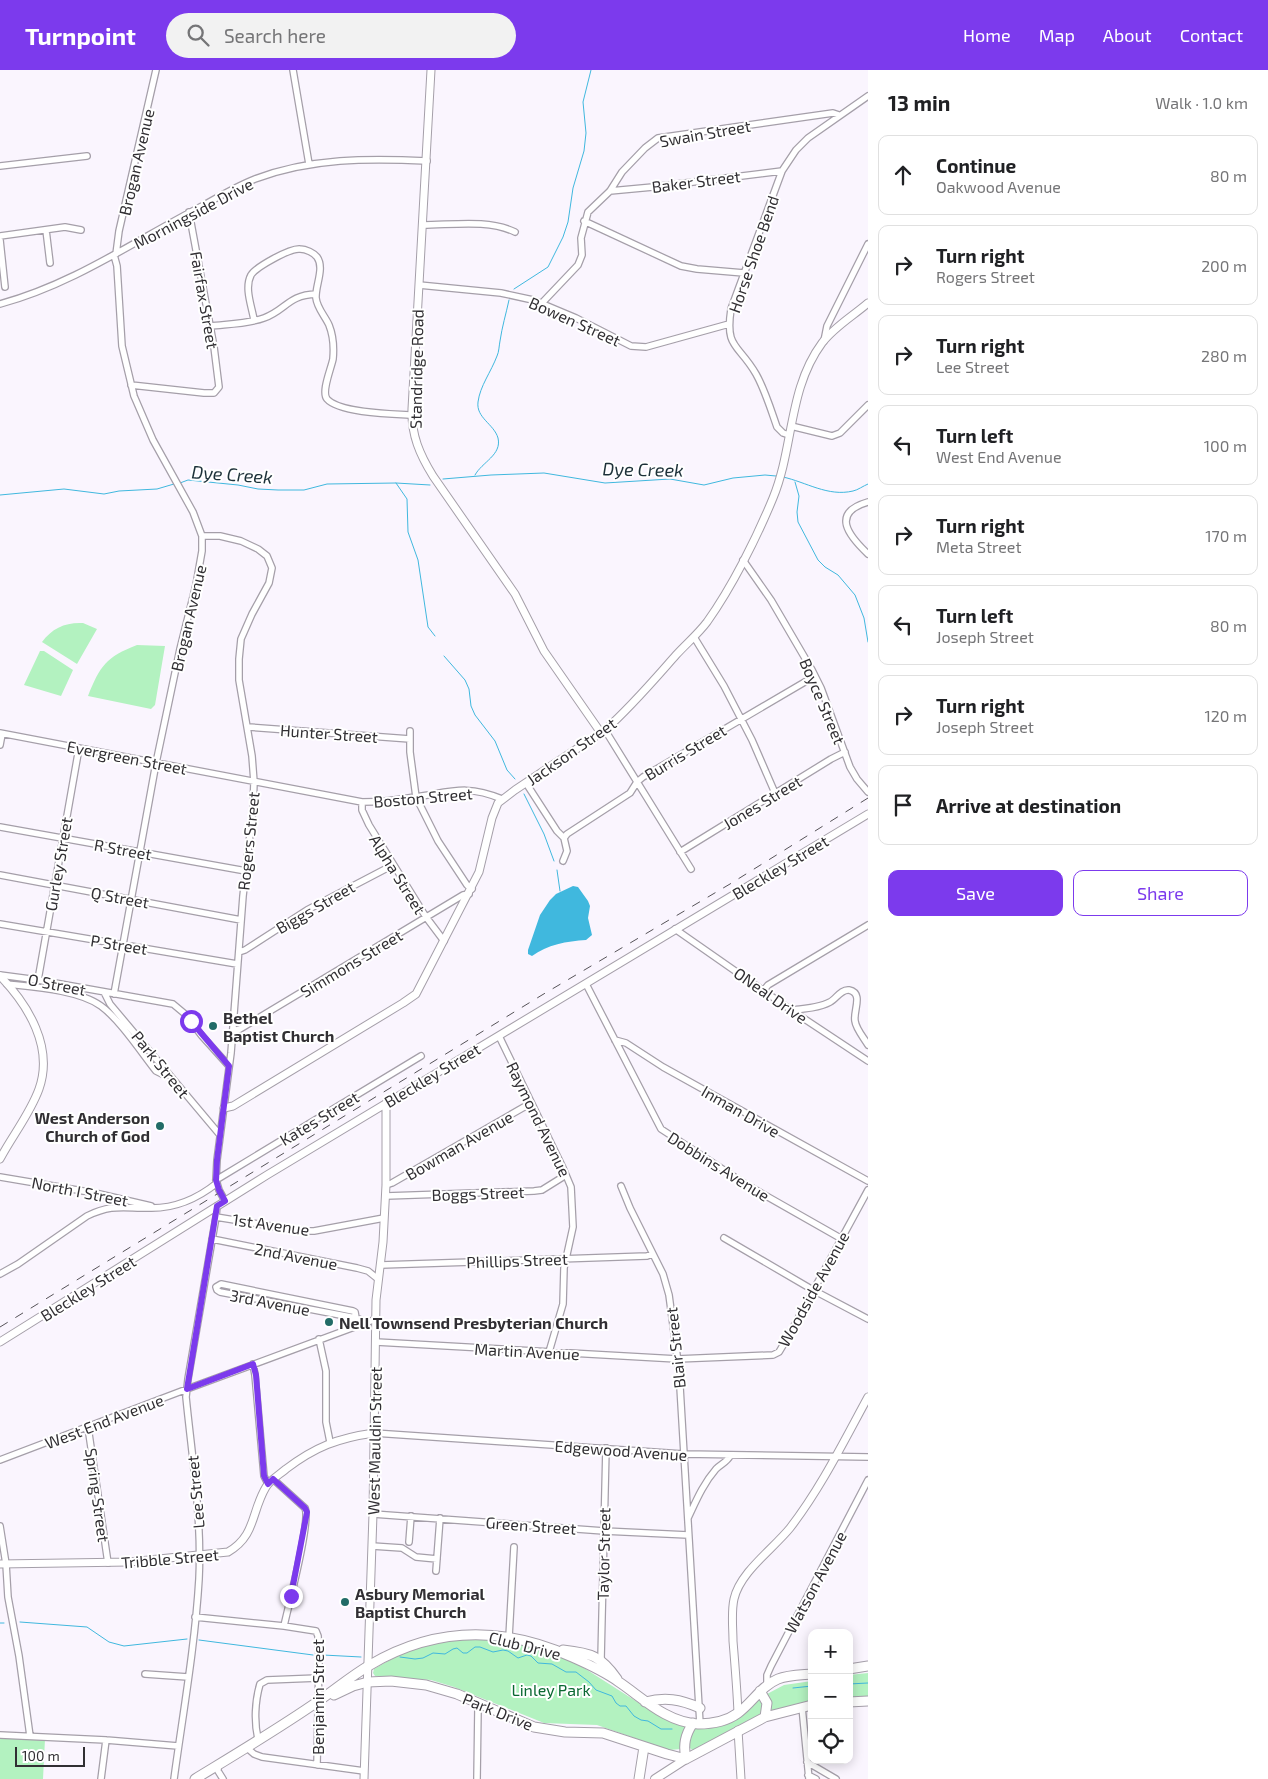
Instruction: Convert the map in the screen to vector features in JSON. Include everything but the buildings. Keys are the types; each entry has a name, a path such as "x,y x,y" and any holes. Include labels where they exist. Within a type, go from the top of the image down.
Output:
{"main road":[{"name":"Club Drive","path":"317,1702 368,1666 408,1646 441,1636 476,1634 509,1638 553,1649 586,1664 618,1682 645,1702 669,1716 696,1724"},
{"path":"553,1649 577,1651 601,1659 618,1682"},
{"path":"853,1668 868,1666"},
{"path":"686,1759 685,1739 696,1724 721,1721 738,1714 760,1692 778,1679 808,1675"},
{"name":"Park Drive","path":"317,1702 353,1686 368,1682 391,1681 426,1685 440,1688 534,1727 565,1732 603,1733 686,1759"},
{"path":"760,1692 767,1703 765,1717"},
{"path":"645,1702 671,1698 700,1708"},
{"path":"853,1702 868,1701"},
{"path":"195,1779 317,1702"},
{"path":"655,1779 686,1759 765,1717 808,1706"},
{"path":"639,1779 644,1747"}],"street":[{"name":"Brogan Avenue","path":"114,994 156,763 202,551 202,536 193,512 153,440 131,384 122,346 115,255 156,70"},
{"path":"293,70 309,164"},
{"name":"Standridge Road","path":"431,70 412,415 416,441 422,458 514,594 544,651 603,732"},
{"name":"Horse Shoe Bend","path":"789,435 783,433 778,427 756,374 731,341 729,324 731,308 782,171 796,150 808,138 868,96"},
{"name":"Swain Street","path":"584,221 588,212 610,191 622,172 645,148 658,138 783,119 833,113 839,115"},
{"path":"0,166 87,156"},
{"name":"Morningside Drive","path":"0,304 45,289 70,278 115,255 189,212 254,180 309,164 370,159 427,161"},
{"name":"Baker Street","path":"610,191 782,171"},
{"name":"Fairfax Street","path":"131,384 204,393 214,393 220,387 189,212"},
{"path":"541,304 578,265 582,255 581,238 584,221 681,266 744,273"},
{"path":"423,225 484,224 515,232"},
{"path":"0,236 65,227 81,230"},
{"path":"46,230 50,263"},
{"path":"0,240 5,287"},
{"path":"824,341 827,326 868,244"},
{"path":"254,320 248,286 250,276 256,269 291,251 301,248 310,252 317,258 320,265 316,300 330,326 333,344 332,363 324,390 328,401 358,410 412,415"},
{"name":"Bowen Street","path":"419,285 501,292 541,304 638,348 729,324"},
{"path":"210,326 254,320 270,315 299,296 316,294"},
{"name":"Jackson Street","path":"502,799 603,732 638,698 694,637 716,608 743,560 778,486 800,386 808,366 824,341 868,303"},
{"path":"791,426 832,436 840,433 868,405"},
{"path":"868,502 850,511 846,519 846,527 849,534 868,554"},
{"name":"Rogers Street","path":"202,536 220,536 240,541 258,549 267,556 272,568 269,583 241,639 238,659 238,680 248,726 254,782 229,1066 217,1160 217,1182 225,1201"},
{"name":"Boyce Street","path":"743,560 771,600 815,676 856,779 868,792"},
{"path":"694,637 705,653 741,719 775,793"},
{"name":"Burris Street","path":"564,838 567,834 630,793 637,782 815,676"},
{"name":"Hunter Street","path":"248,726 410,739"},
{"path":"410,730 410,752 416,797 438,841 470,892"},
{"path":"603,732 637,782 691,869"},
{"path":"0,746 1,733"},
{"name":"Evergreen Street","path":"1,733 254,782"},
{"name":"Gurley Street","path":"38,980 79,748"},
{"name":"Jones Street","path":"680,852 845,752"},
{"name":"Boston Street","path":"254,782 362,802 416,797 464,789 480,791 502,799"},
{"path":"526,783 557,831 564,838 567,851 563,862"},
{"path":"224,1108 233,1106 416,994 470,892 483,860 494,810 502,799"},
{"name":"Alpha Street","path":"362,802 362,810 368,825 426,917 444,940"},
{"name":"Bleckley Street","path":"0,1342 386,1103 868,814"},
{"name":"R Street","path":"0,827 246,871"},
{"name":"Biggs Street","path":"239,952 334,894 393,865"},
{"name":"Q Street","path":"0,875 241,920"},
{"name":"Simmons Street","path":"232,1031 240,1029 470,892"},
{"name":"P Street","path":"0,924 237,964"},
{"path":"764,990 768,985 868,926"},
{"name":"ONeal Drive","path":"675,929 868,1061"},
{"path":"0,975 35,1025 44,1064 34,1101 0,1160"},
{"name":"O Street","path":"0,975 163,1002 179,1008 229,1066"},
{"path":"7,984 53,990 100,1005 116,1020 156,1071 162,1074 167,1072"},
{"name":"Dobbins Avenue","path":"586,984 661,1129 747,1185 842,1239"},
{"path":"791,1010 825,1005 833,1001 843,991 848,990 856,995 858,1000 855,1015 856,1024 868,1045"},
{"name":"Park Street","path":"104,992 110,1004 220,1135"},
{"name":"Raymond Avenue","path":"499,1036 571,1188 573,1227 564,1268 563,1304 548,1352"},
{"name":"Inman Drive","path":"615,1040 626,1043 663,1067 868,1181"},
{"name":"Kates Street","path":"160,1208 191,1200 217,1182 422,1056"},
{"name":"West Mauldin Street","path":"364,1775 373,1514 376,1300 381,1265 386,1196 386,1103"},
{"name":"Bowman Avenue","path":"386,1185 531,1103"},
{"name":"Boggs Street","path":"386,1196 534,1191 542,1190 566,1175"},
{"name":"North I Street","path":"0,1177 94,1193 160,1208"},
{"name":"Blair Street","path":"622,1186 666,1282 677,1359 700,1708 696,1724"},
{"name":"Woodside Avenue","path":"677,1359 773,1354 779,1352 868,1190"},
{"name":"Lee Street","path":"174,1779 199,1578 196,1497 187,1389 217,1206"},
{"path":"0,1274 18,1264 87,1216 108,1208 160,1208"},
{"name":"1st Avenue","path":"216,1217 302,1231 314,1231 384,1218"},
{"path":"724,1238 813,1290 868,1319"},
{"name":"2nd Avenue","path":"212,1239 357,1268 368,1272 378,1279"},
{"name":"Phillips Street","path":"381,1265 647,1256 652,1254"},
{"name":"3rd Avenue","path":"356,1318 353,1311 221,1284 216,1288 220,1292 356,1318 366,1322"},
{"name":"West End Avenue","path":"0,1460 376,1319"},
{"path":"319,1340 326,1371 326,1422 330,1442"},
{"name":"Martin Avenue","path":"376,1342 677,1359"},
{"path":"253,1364 256,1375 264,1476 305,1508 307,1512 304,1536 284,1626"},
{"path":"738,1714 732,1620 733,1600 738,1587 789,1529 808,1502 868,1397"},
{"name":"Spring Street","path":"88,1427 108,1563"},
{"name":"Tribble Street","path":"3,1564 108,1563 228,1552 239,1546 248,1536 254,1515 270,1482 296,1462 330,1442 374,1433"},
{"name":"Edgewood Avenue","path":"374,1433 683,1454 868,1457"},
{"name":"Taylor Street","path":"601,1659 606,1448"},
{"name":"Blair Street","path":"687,1520 701,1491 717,1469 730,1456"},
{"name":"Watson Avenue","path":"768,1686 767,1675 771,1666 868,1480"},
{"name":"Green Street","path":"373,1514 688,1535"},
{"path":"409,1542 411,1516"},
{"path":"436,1571 440,1518"},
{"path":"0,1526 3,1564 19,1656 30,1736"},
{"path":"372,1546 402,1548 416,1557 437,1559"},
{"path":"509,1638 514,1547"},
{"name":"Benjamin Street","path":"195,1617 316,1631 318,1636 317,1765"},
{"path":"145,1674 188,1677"},
{"path":"258,1739 255,1729 256,1705 258,1690 262,1682 267,1680 318,1678"},
{"path":"477,1779 479,1704"},
{"path":"802,1707 809,1777 816,1779"},
{"path":"738,1730 741,1779"},
{"path":"0,1735 106,1740 178,1746"},
{"path":"101,1779 106,1740"},
{"path":"246,1748 262,1757 317,1765 364,1775"},
{"path":"807,1762 836,1779"},
{"path":"218,1765 218,1772 222,1779"}],"green space":[{"path":"83,623 97,629 77,664 42,642 50,633 60,627"},
{"path":"137,645 165,646 155,705 151,709 88,696 96,677 105,664 126,649"},
{"path":"40,651 44,651 73,670 61,696 24,685"},
{"name":"Linley Park","path":"468,1637 508,1641 573,1661 661,1717 688,1727 681,1749 669,1750 597,1725 544,1723 454,1687 431,1680 375,1676 373,1673 374,1669 402,1653 430,1644"},
{"path":"868,1673 868,1697 853,1699 853,1675"},
{"path":"808,1682 808,1702 772,1712 767,1694 784,1685"},
{"path":"760,1697 763,1701 762,1715 737,1726 699,1748 692,1750 688,1746 688,1740 695,1727 724,1724"},
{"path":"0,1737 45,1739 43,1779 0,1779"}],"water":[{"path":"573,886 578,887 590,906 588,918 592,935 586,940 558,944 532,956 528,954 540,915 556,894"}],"waterway":[{"path":"514,289 548,267 563,237 568,222 573,188 584,151 586,133 583,102 591,70"},
{"path":"475,475 494,454 498,444 496,433 482,417 478,408 478,402 483,385 498,354 509,300"},
{"name":"Dye Creek","path":"443,479 544,473 605,483 670,479 704,485 733,478 765,475 776,476"},
{"name":"Dye Creek","path":"783,477 826,491 835,492 853,491 868,484"},
{"name":"Dye Creek","path":"180,483 188,480 278,490 304,490 327,484 396,483 430,485"},
{"path":"795,482 799,496 798,522 818,560 838,575 855,595 864,618 868,642"},
{"path":"396,483 407,499 408,532 418,560 428,627 435,636"},
{"name":"Dye Creek","path":"0,495 64,489 104,494 119,491 157,489 174,484"},
{"path":"444,656 465,680 475,715 495,741 507,770 515,779"},
{"path":"524,794 544,834 554,861"},
{"path":"557,870 560,891"},
{"path":"20,1622 87,1627 109,1642 124,1646 187,1639"},
{"path":"199,1640 313,1655"},
{"path":"400,1657 423,1658 433,1653 445,1654 457,1648 463,1653 467,1653 475,1647 493,1652 508,1651 518,1658 527,1655 531,1656 538,1663 552,1664 566,1672 576,1672 596,1690 612,1696 620,1706 626,1706 634,1716 648,1721 661,1729 672,1729"},
{"path":"323,1655 361,1657"},
{"path":"853,1684 868,1683"},
{"path":"793,1688 808,1686"}],"railway":[{"path":"0,1327 542,995 730,884 868,798"}],"place":[{"name":"Bethel Baptist Church","path":"213,1026"},
{"name":"West Anderson Church of God","path":"160,1126"},
{"name":"Nell Townsend Presbyterian Church","path":"329,1322"},
{"name":"Asbury Memorial Baptist Church","path":"345,1602"}],"route":[{"path":"191,1021 229,1066 216,1180 225,1201 217,1206 187,1389 253,1364 256,1375 264,1476 268,1484 273,1479 307,1512 304,1536 291,1596"}]}
